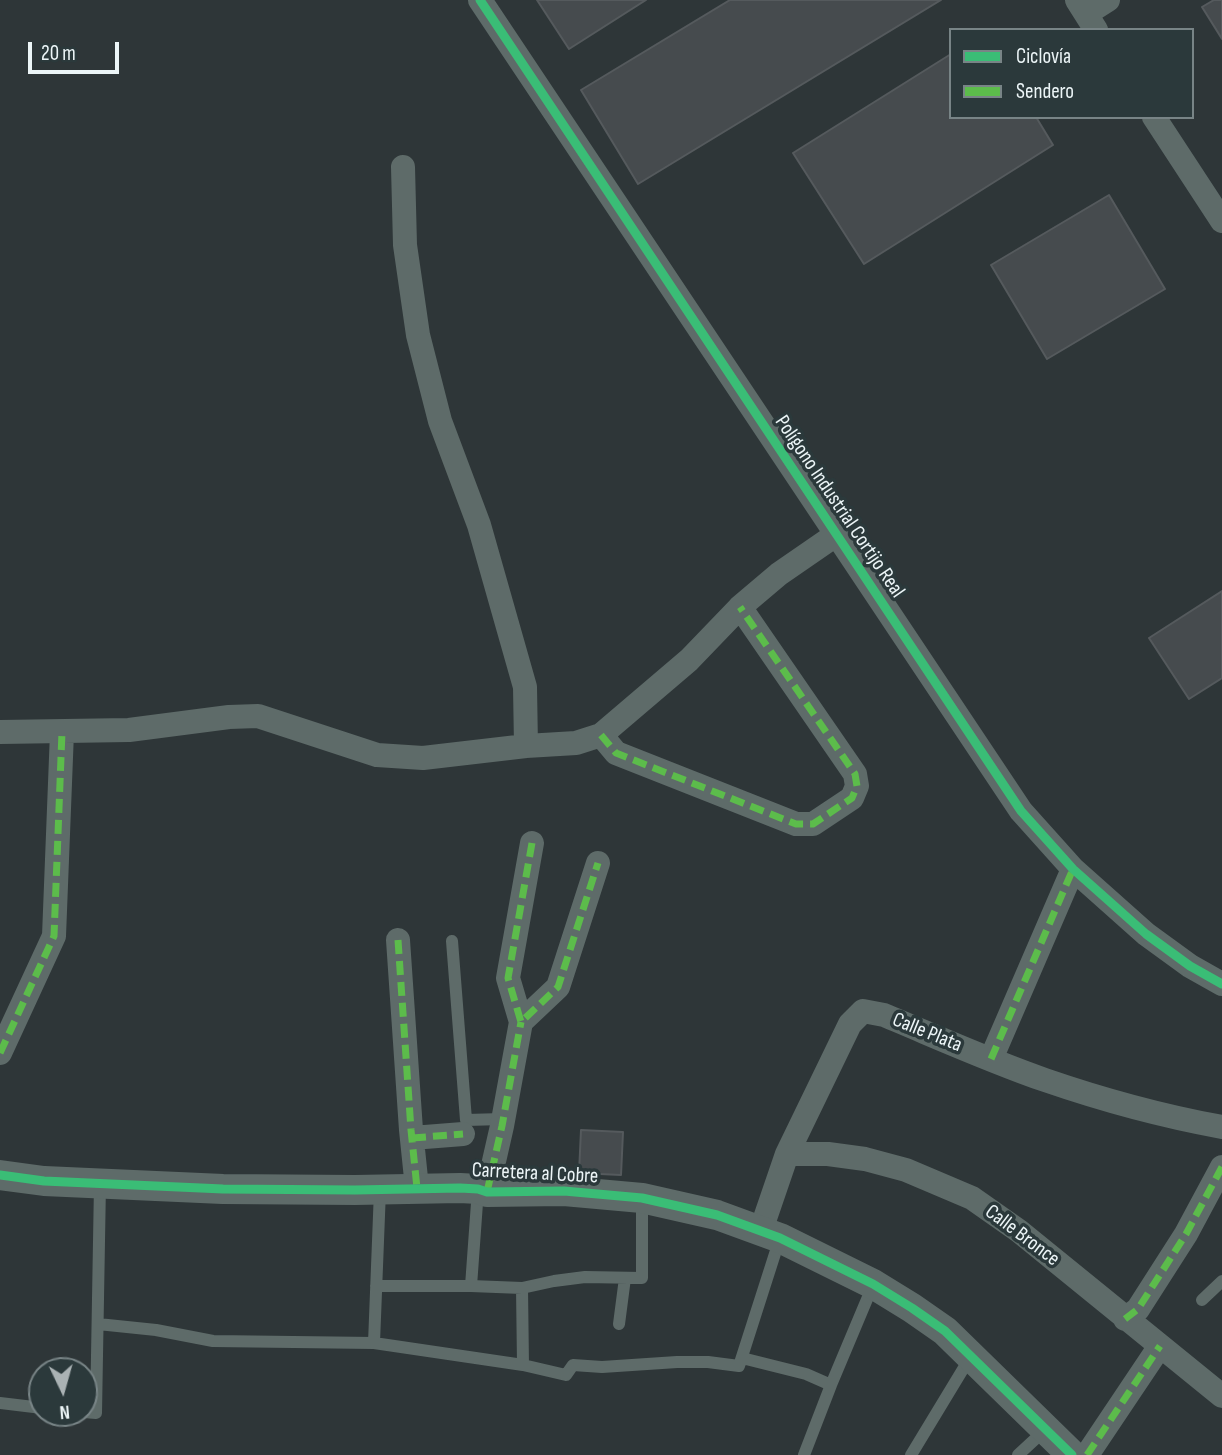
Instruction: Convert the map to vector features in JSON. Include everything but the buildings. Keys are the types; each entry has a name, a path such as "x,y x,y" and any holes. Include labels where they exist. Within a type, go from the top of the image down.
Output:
{"street":[{"name":"Polígono Industrial Cortijo Real","path":"480,0 1021,811 1073,869 1146,934 1190,966 1222,984"},
{"path":"1086,14 1108,0"},
{"path":"1155,119 1222,221"},
{"path":"403,167 405,245 418,335 440,421 479,525 525,687 526,746"},
{"path":"0,732 129,730 229,717 258,716 377,755 423,758 576,743 601,735 689,660 740,607 779,574 837,534"},
{"path":"601,735 616,753 796,824 813,824 852,797 857,786 855,774 740,607"},
{"path":"0,1053 54,936 62,732"},
{"path":"482,1190 503,1119 521,1022 508,978 532,843"},
{"path":"521,1022 558,987 598,863"},
{"path":"991,1059 1073,869"},
{"path":"398,940 416,1188"},
{"name":"Calle Plata","path":"770,1234 787,1154 850,1024 863,1012 884,1015 1043,1079 1130,1107 1222,1127"},
{"path":"412,1138 463,1135"},
{"name":"Calle Bronce","path":"787,1154 828,1154 865,1159 906,1170 972,1198 1019,1231 1222,1396"},
{"path":"1125,1319 1139,1309 1186,1234 1222,1167"},
{"name":"Carretera al Cobre","path":"0,1175 44,1181 223,1189 416,1188 564,1191 642,1198 705,1212 770,1234 873,1284 912,1308 945,1331 1072,1455"},
{"path":"1087,1455 1160,1346"}],"lane":[{"path":"453,941 467,1120 503,1119"},
{"path":"97,1357 100,1184"},
{"path":"374,1343 380,1189"},
{"path":"471,1286 482,1190"},
{"path":"376,1286 523,1288 585,1277 642,1278 642,1198"},
{"path":"98,1324 156,1330 213,1341 374,1343 523,1365 566,1375 573,1365 602,1367 708,1362 739,1367 770,1234"},
{"path":"620,1324 625,1278"},
{"path":"1202,1300 1222,1281"},
{"path":"804,1455 873,1284"},
{"path":"523,1288 523,1365"},
{"path":"911,1455 971,1355"},
{"path":"742,1358 806,1374 831,1385"},
{"path":"0,1404 28,1407"},
{"path":"1018,1455 1045,1429"}],"marked path":[{"path":"601,735 616,753 796,824 813,824 852,798 857,786 855,774 740,607"},
{"path":"0,1053 54,936 62,732"},
{"path":"532,843 508,978 521,1022 558,987 598,863"},
{"path":"991,1059 1073,869"},
{"path":"398,940 417,1188"},
{"path":"487,1192 521,1022"},
{"path":"412,1138 463,1134"},
{"path":"1125,1319 1138,1309 1186,1234 1222,1167"},
{"path":"1087,1455 1160,1346"}],"cycle path":[{"path":"480,0 1021,811 1073,869 1146,934 1190,966 1222,984"},
{"path":"0,1175 44,1181 223,1189 460,1188 487,1192 564,1191 642,1198 717,1215 780,1238 873,1284 912,1308 945,1331 1072,1455"}]}
